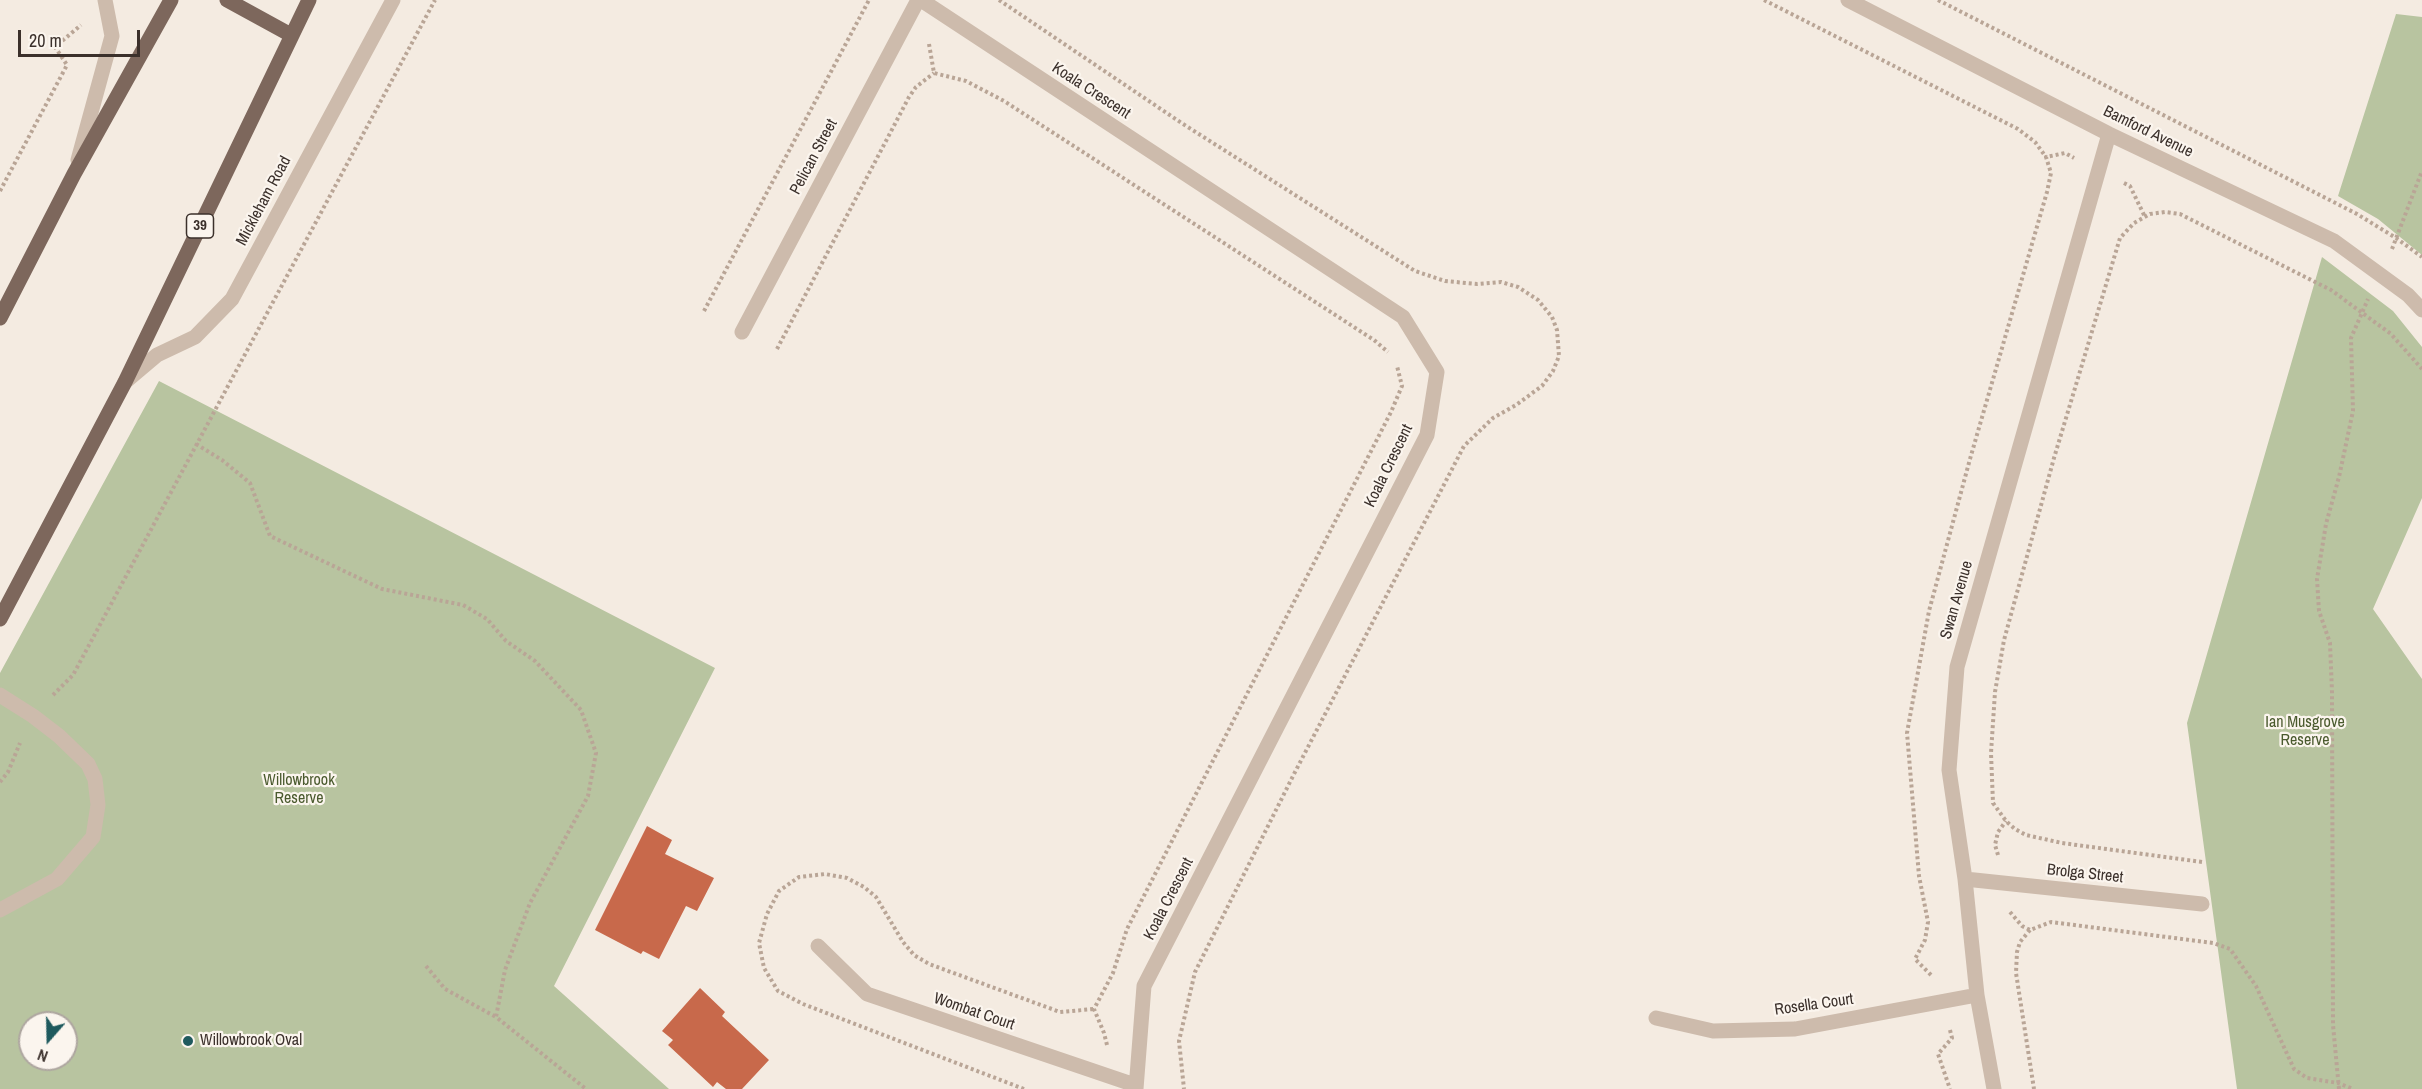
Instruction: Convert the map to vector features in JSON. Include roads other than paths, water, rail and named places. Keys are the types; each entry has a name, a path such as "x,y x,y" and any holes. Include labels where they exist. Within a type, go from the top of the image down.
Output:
{"main road":[{"path":"0,318 74,174 171,0"},
{"path":"227,0 291,35"},
{"name":"Mickleham Road","path":"0,619 125,382 309,0"}],"street":[{"name":"Mickleham Road","path":"125,382 157,355 195,337 232,299 393,0"},
{"name":"Koala Crescent","path":"919,0 1403,317 1437,372 1427,435 1144,986 1136,1087"},
{"name":"Pelican Street","path":"742,332 919,0"},
{"name":"Bamford Avenue","path":"1848,0 2109,134 2334,241 2408,295 2422,310"},
{"path":"74,174 112,36 105,4"},
{"name":"Swan Avenue","path":"1994,1089 1977,995 1965,879 1949,770 1957,667 2109,134"},
{"path":"0,695 59,736 88,764 95,779 98,805 93,837 57,879 0,910"},
{"name":"Brolga Street","path":"1965,879 2202,904"},
{"name":"Wombat Court","path":"818,946 867,994 1136,1087"},
{"name":"Rosella Court","path":"1656,1018 1713,1031 1795,1029 1977,995"}],"place":[{"name":"Willowbrook Oval","path":"188,1041"}],"park label":[{"name":"Ian Musgrove Reserve","path":"2305,732"},
{"name":"Willowbrook Reserve","path":"299,790"}]}
